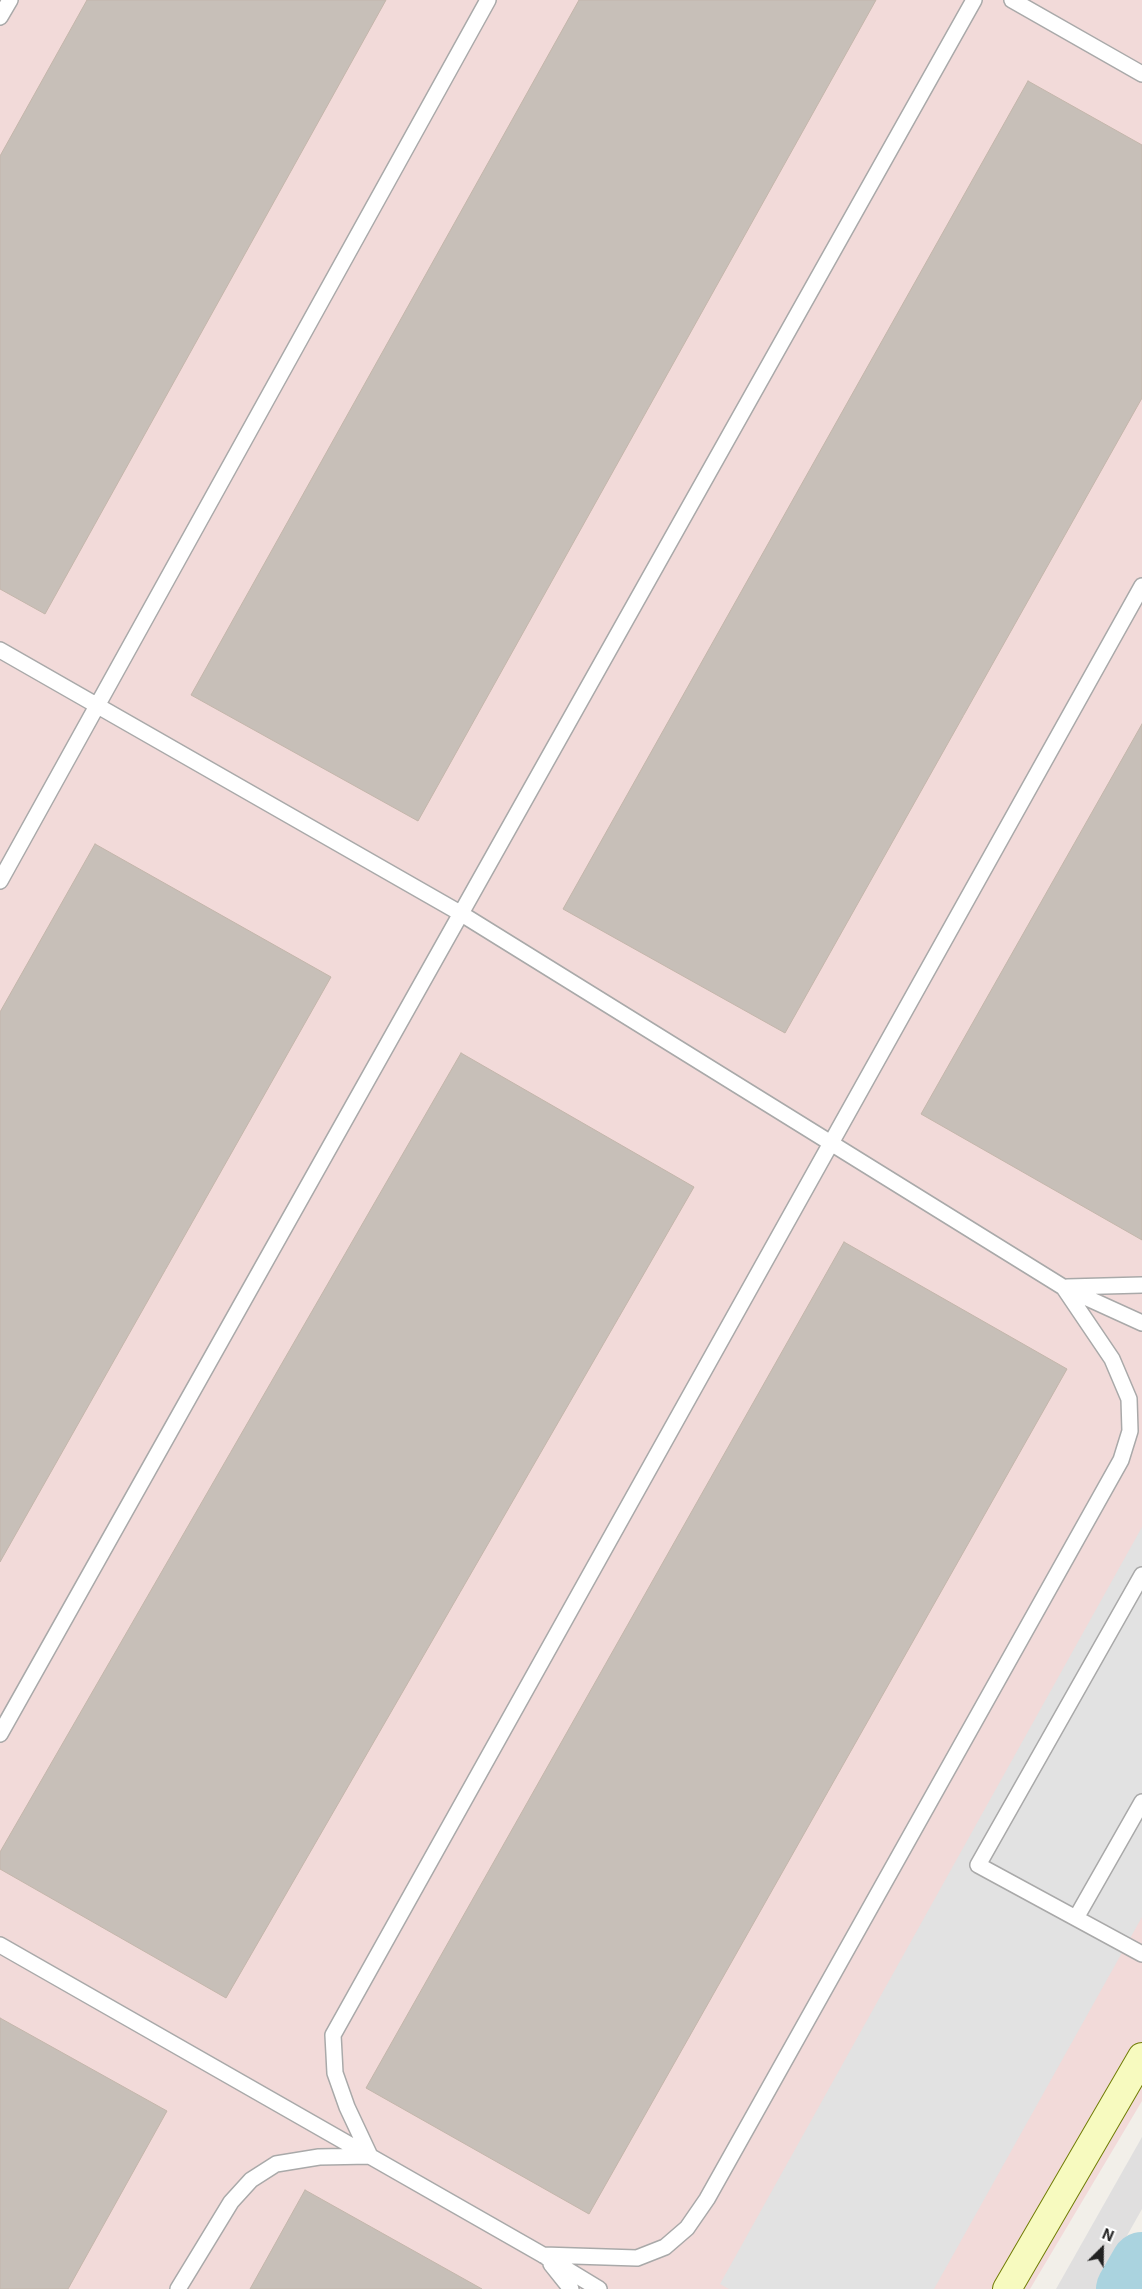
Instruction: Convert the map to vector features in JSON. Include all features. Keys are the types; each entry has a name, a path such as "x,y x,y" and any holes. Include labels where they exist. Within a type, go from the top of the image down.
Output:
{"street":[{"path":"1007,2289 1142,2057"}],"lane":[{"path":"0,17 10,0"},
{"path":"0,881 488,0"},
{"path":"0,1734 974,0"},
{"path":"1012,0 1142,74"},
{"path":"370,2156 347,2107 335,2073 334,2034 1142,586"},
{"path":"0,650 460,913 1063,1287 1142,1323"},
{"path":"1063,1287 1142,1285"},
{"path":"543,2255 638,2258 665,2247 687,2228 707,2199 1121,1460 1130,1431 1129,1399 1112,1359 1063,1287"},
{"path":"1142,1575 978,1865 1142,1954"},
{"path":"1076,1918 1142,1802"},
{"path":"0,1945 543,2255 599,2289"},
{"path":"178,2289 231,2202 251,2180 276,2164 319,2156 370,2156"},
{"path":"543,2255 571,2289"}],"shaded area":[{"path":"0,0 1142,0 1142,2101 1030,2289 0,2289"},
{"path":"1142,1527 1142,1917 934,2289 729,2289 720,2284"},
{"path":"1142,2137 1142,2209 1097,2289 1056,2289"}],"building":[{"path":"87,0 386,0 45,614 0,589 0,156"},
{"path":"579,0 876,0 418,821 191,695"},
{"path":"1028,81 1142,145 1142,398 785,1033 563,909"},
{"path":"1142,724 1142,1240 921,1114"},
{"path":"95,844 331,977 0,1562 0,1012"},
{"path":"461,1053 694,1187 226,1998 0,1869 0,1852"},
{"path":"844,1242 1067,1369 589,2214 366,2088"},
{"path":"0,2018 167,2111 68,2289 0,2289"},
{"path":"305,2190 482,2289 250,2289"}],"waterway":[{"path":"1127,2289 1142,2263"}]}
